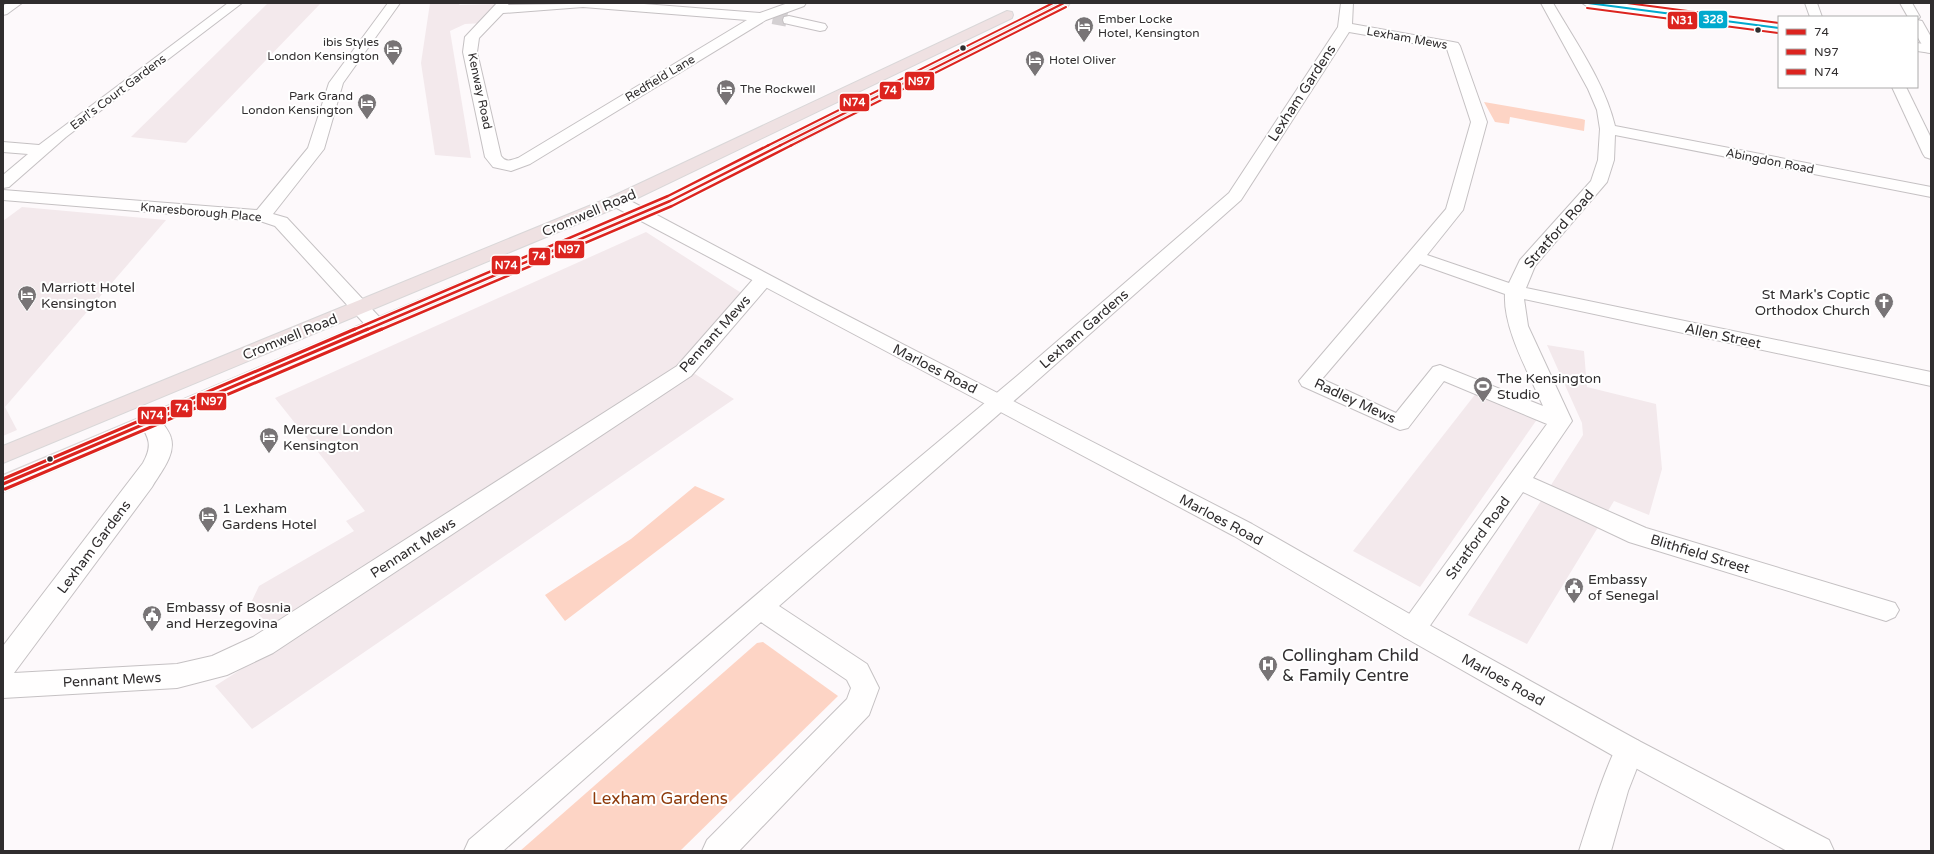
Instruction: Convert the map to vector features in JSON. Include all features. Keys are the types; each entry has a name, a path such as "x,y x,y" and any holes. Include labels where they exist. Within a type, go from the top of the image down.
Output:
{"highway":[{"name":"Cromwell Road","path":"3,455 617,201 1032,3"},
{"name":"Cromwell Road","path":"3,484 642,214 696,189 1064,3"}],"street":[{"path":"3,11 16,3"},
{"name":"Earl's Court Gardens","path":"3,184 42,150 236,3"},
{"path":"262,216 316,149 336,82 394,3"},
{"path":"501,6 583,3 767,16"},
{"name":"Redfield Lane","path":"524,161 767,16 800,3"},
{"name":"Lexham Gardens","path":"480,851 760,607 1000,402 1235,196 1345,27 1347,3"},
{"name":"Stratford Road","path":"1413,629 1561,421 1518,326 1514,306 1515,292 1526,264 1599,182 1606,160 1608,129 1604,110 1595,89 1547,3"},
{"path":"1588,3 1778,28"},
{"path":"1811,3 1816,16"},
{"path":"1906,3 1913,16"},
{"name":"Kenway Road","path":"501,6 472,37 470,52 493,156 499,164 505,166 511,166 524,161"},
{"path":"789,20 820,27"},
{"path":"1918,26 1931,49"},
{"name":"Lexham Mews","path":"1345,27 1454,46 1479,122 1454,210 1416,257"},
{"path":"1918,48 1931,49"},
{"path":"1899,88 1931,154"},
{"name":"Abingdon Road","path":"1608,129 1931,192"},
{"path":"3,147 42,150"},
{"name":"Knaresborough Place","path":"3,195 262,216 281,222 378,326"},
{"name":"Marloes Road","path":"617,201 763,280 1000,402 1243,530 1413,629 1629,750 1818,851"},
{"path":"1416,257 1515,292"},
{"name":"Radley Mews","path":"1416,257 1309,381 1400,422 1440,372 1561,421"},
{"name":"Pennant Mews","path":"3,686 177,676 217,667 263,644 684,371 763,280"},
{"name":"Allen Street","path":"1515,292 1931,379"},
{"name":"Lexham Gardens","path":"3,667 144,481 157,458 161,447 160,437 150,422"},
{"name":"Blithfield Street","path":"1519,481 1638,535 1886,610"},
{"path":"718,851 859,706 865,688 857,672 760,607"},
{"path":"1595,851 1613,791 1629,750"}],"shaded area":[{"path":"268,3 321,3 186,143 131,137"},
{"path":"430,3 460,3 459,5 495,4 484,23 465,24 450,31 471,158 435,155 421,63"},
{"path":"22,207 166,220 5,407 17,430 3,436 3,221"},
{"path":"646,232 743,294 681,365 734,399 252,729 215,686 284,642 250,605 259,586 354,531 346,521 365,511 275,398"},
{"path":"1547,345 1584,351 1587,387 1656,404 1662,469 1649,515 1614,501 1527,644 1468,615 1583,435 1582,423"},
{"path":"1477,392 1538,418 1420,587 1353,551"}],"green space":[{"path":"1484,102 1582,119 1585,120 1584,131 1510,117 1509,124 1495,122"},
{"path":"695,486 725,499 565,621 545,595 631,539"},
{"name":"Lexham Gardens","path":"763,642 838,696 680,851 520,851 757,643"}],"tunnel":[{"path":"773,17 789,20"}],"transit line":[{"name":"N74","path":"3,479 668,196 1053,3"},
{"name":"74","path":"3,484 670,201 1064,3"},
{"name":"328","path":"1588,3 1778,28"},
{"path":"1627,3 1778,23"},
{"name":"N97","path":"5,489 672,206 1066,7"},
{"name":"N31","path":"1587,8 1778,33"}],"place":[{"name":"Ember Locke Hotel, Kensington","path":"1084,43"},
{"name":"ibis Styles London Kensington","path":"393,66"},
{"name":"Hotel Oliver","path":"1035,77"},
{"name":"The Rockwell","path":"726,106"},
{"name":"Park Grand London Kensington","path":"367,120"},
{"name":"Marriott Hotel Kensington","path":"27,312"},
{"name":"St Mark's Coptic Orthodox Church","path":"1884,319"},
{"name":"The Kensington Studio","path":"1483,403"},
{"name":"Mercure London Kensington","path":"269,454"},
{"name":"1 Lexham Gardens Hotel","path":"208,533"},
{"name":"Embassy of Senegal","path":"1574,604"},
{"name":"Embassy of Bosnia and Herzegovina","path":"152,632"},
{"name":"Collingham Child & Family Centre","path":"1268,682"}]}
